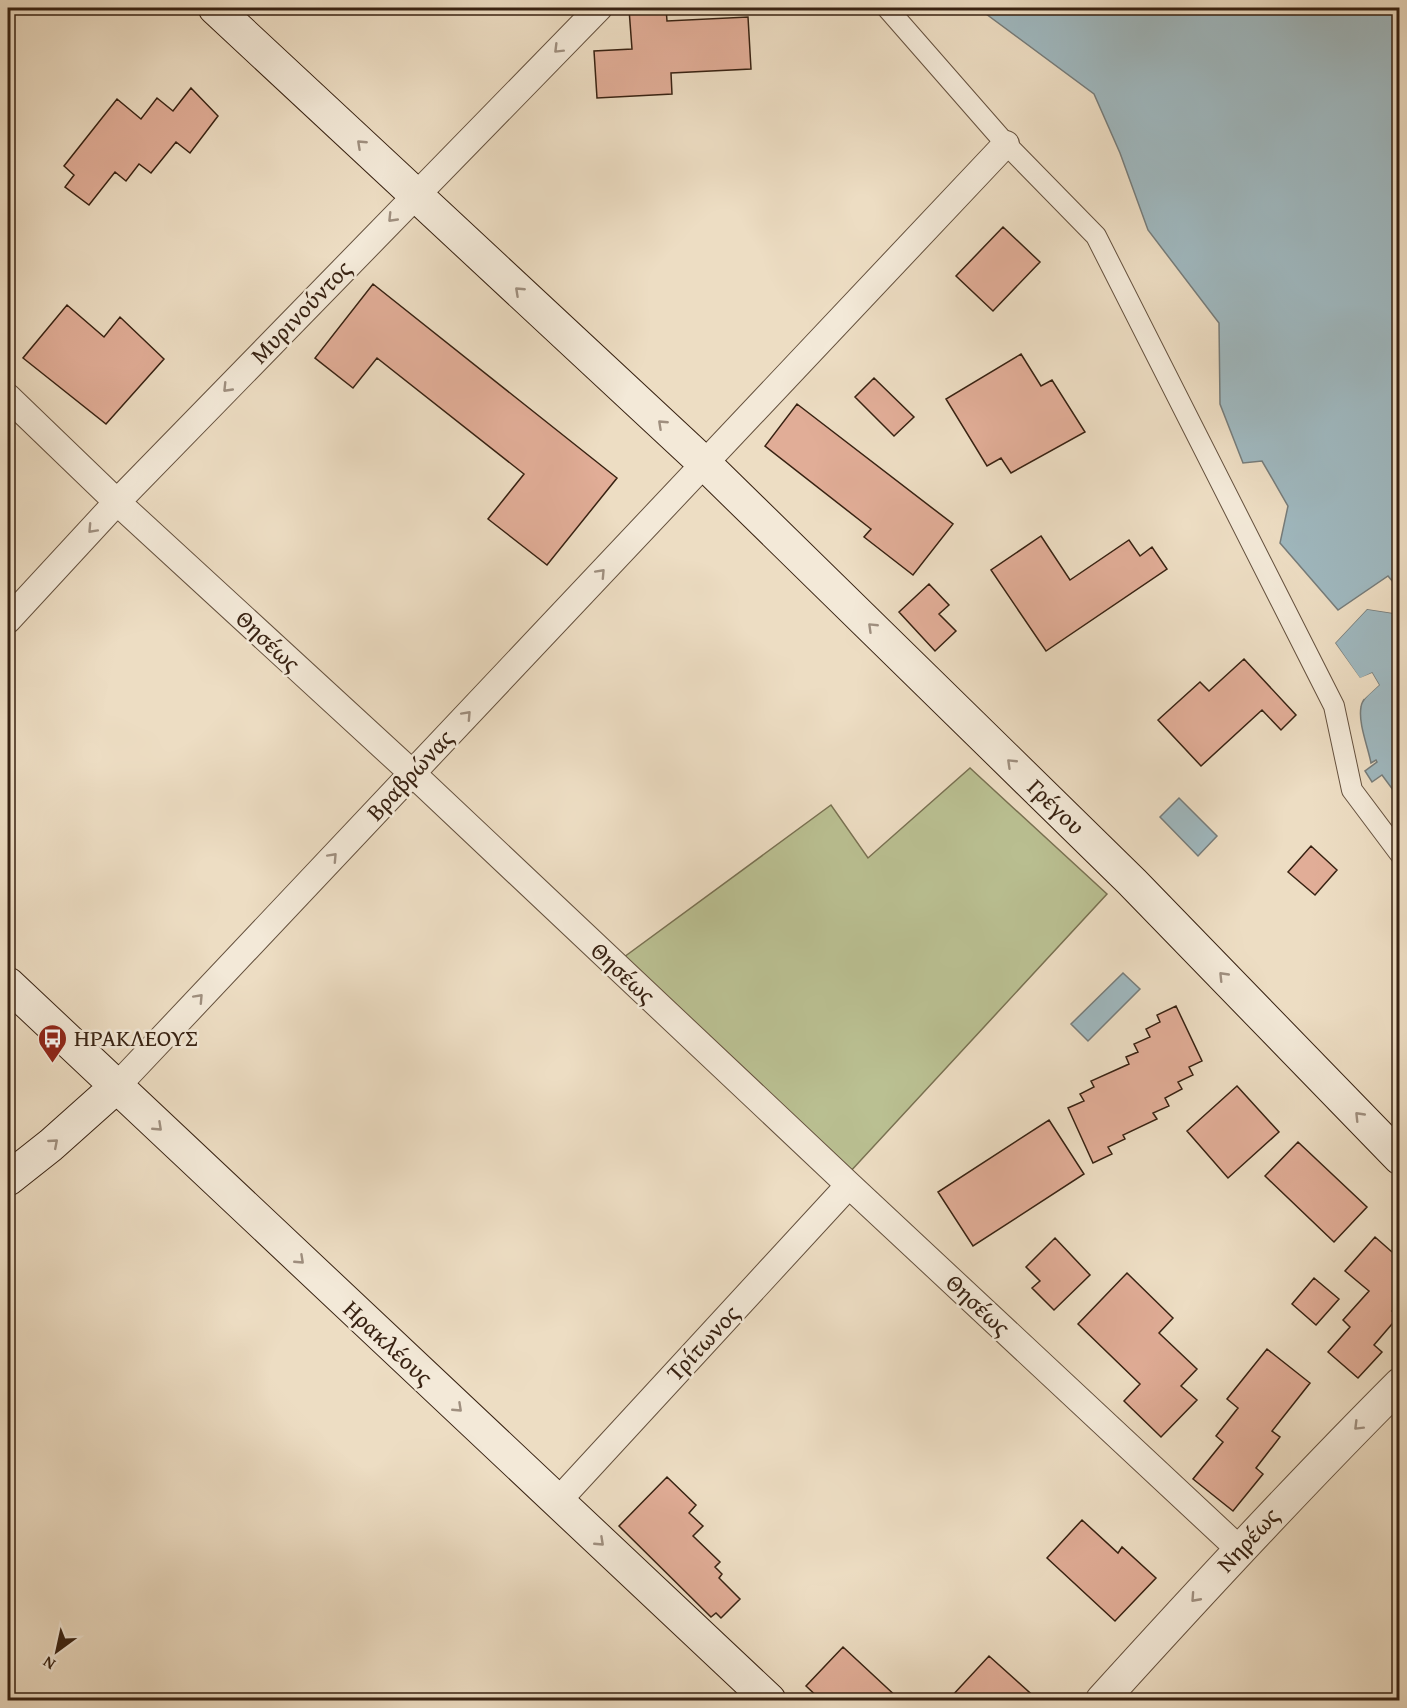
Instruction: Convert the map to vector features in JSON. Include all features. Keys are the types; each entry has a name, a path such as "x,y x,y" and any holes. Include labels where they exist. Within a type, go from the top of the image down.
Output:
{"main road":[{"name":"Γρέγου","path":"215,8 705,464 1123,873 1400,1158"},
{"name":"Ηρακλέους","path":"8,984 769,1701"},
{"path":"8,1179 51,1145 116,1087"}],"street":[{"name":"Μυρινούντος","path":"8,620 117,502 415,194 599,8"},
{"path":"887,8 1006,144 1096,236 1334,706 1352,790 1400,854"},
{"name":"Βραβρώνας","path":"116,1087 1006,144"},
{"name":"Θησέως","path":"8,397 117,502 412,773 1239,1549"},
{"name":"Τρίτωνος","path":"557,1502 849,1185"},
{"name":"Νηρέως","path":"1102,1701 1239,1549 1400,1384"}],"green space":[{"path":"970,768 1107,894 849,1173 620,960 831,805 868,858"}],"water":[{"path":"978,8 1399,8 1399,589 1388,576 1338,610 1280,543 1288,506 1262,461 1243,463 1220,404 1219,323 1148,230 1120,153 1094,94"},
{"path":"1367,609 1399,614 1399,798 1382,775 1372,782 1365,771 1377,762 1376,760 1371,763 1360,713 1366,698 1379,685 1372,673 1360,679 1335,643"},
{"path":"1179,798 1217,836 1198,856 1160,817"},
{"path":"1123,973 1140,989 1088,1041 1071,1024"}],"pier":[{"path":"1365,606 1400,611 1400,614 1367,609 1335,643 1360,678 1372,673 1379,685 1364,699 1363,697 1375,684 1371,677 1358,681 1332,643"}],"building":[{"path":"666,8 667,21 748,17 751,69 671,73 672,94 597,98 594,51 632,49 629,9"},
{"path":"191,88 218,116 190,153 176,142 151,173 139,164 126,181 115,172 89,205 65,187 74,175 64,166 117,99 141,119 157,98 173,111"},
{"path":"1003,227 1040,262 993,311 956,276"},
{"path":"373,284 617,478 547,565 488,519 524,474 377,358 353,388 315,358"},
{"path":"67,305 104,337 120,317 164,359 106,424 23,358"},
{"path":"1021,354 1041,386 1052,380 1085,432 1011,473 1001,458 987,466 946,399"},
{"path":"874,378 914,417 894,436 855,397"},
{"path":"797,404 953,524 913,575 864,537 871,529 765,446"},
{"path":"1041,536 1070,580 1129,540 1140,556 1152,547 1167,569 1046,651 991,570"},
{"path":"929,584 949,605 939,614 956,631 935,651 899,612"},
{"path":"1244,659 1296,715 1281,730 1262,710 1201,766 1158,720 1200,682 1209,691"},
{"path":"1311,846 1337,870 1315,895 1288,872"},
{"path":"1176,1006 1202,1061 1189,1067 1193,1075 1178,1082 1182,1089 1165,1098 1169,1106 1153,1113 1157,1119 1123,1135 1125,1139 1108,1147 1112,1154 1093,1163 1068,1108 1084,1101 1080,1094 1094,1087 1091,1081 1129,1064 1126,1057 1138,1052 1134,1044 1150,1037 1146,1029 1160,1022 1157,1015"},
{"path":"1237,1086 1279,1132 1228,1178 1187,1131"},
{"path":"1049,1120 1084,1174 973,1246 938,1192"},
{"path":"1298,1142 1367,1207 1334,1242 1265,1176"},
{"path":"1375,1237 1400,1259 1400,1303 1392,1311 1398,1317 1374,1345 1382,1352 1358,1378 1328,1352 1350,1327 1343,1320 1369,1291 1345,1271"},
{"path":"1055,1238 1090,1275 1054,1310 1032,1288 1040,1281 1026,1267"},
{"path":"1127,1273 1173,1318 1159,1333 1197,1369 1181,1386 1197,1400 1161,1437 1124,1401 1140,1384 1078,1324"},
{"path":"1314,1278 1339,1299 1316,1325 1292,1304"},
{"path":"1267,1349 1310,1383 1272,1431 1280,1437 1256,1468 1263,1474 1233,1511 1193,1479 1223,1442 1216,1436 1238,1408 1227,1399"},
{"path":"667,1477 696,1505 689,1513 703,1526 693,1536 720,1562 715,1567 722,1574 719,1578 740,1599 721,1618 716,1613 711,1617 619,1526"},
{"path":"1082,1520 1118,1553 1122,1547 1156,1578 1115,1621 1047,1558"},
{"path":"843,1647 900,1700 821,1700 806,1686"},
{"path":"989,1656 1038,1700 954,1700 951,1697"}],"place":[{"name":"ΗΡΑΚΛΕΟΥΣ","path":"53,1064"}]}
